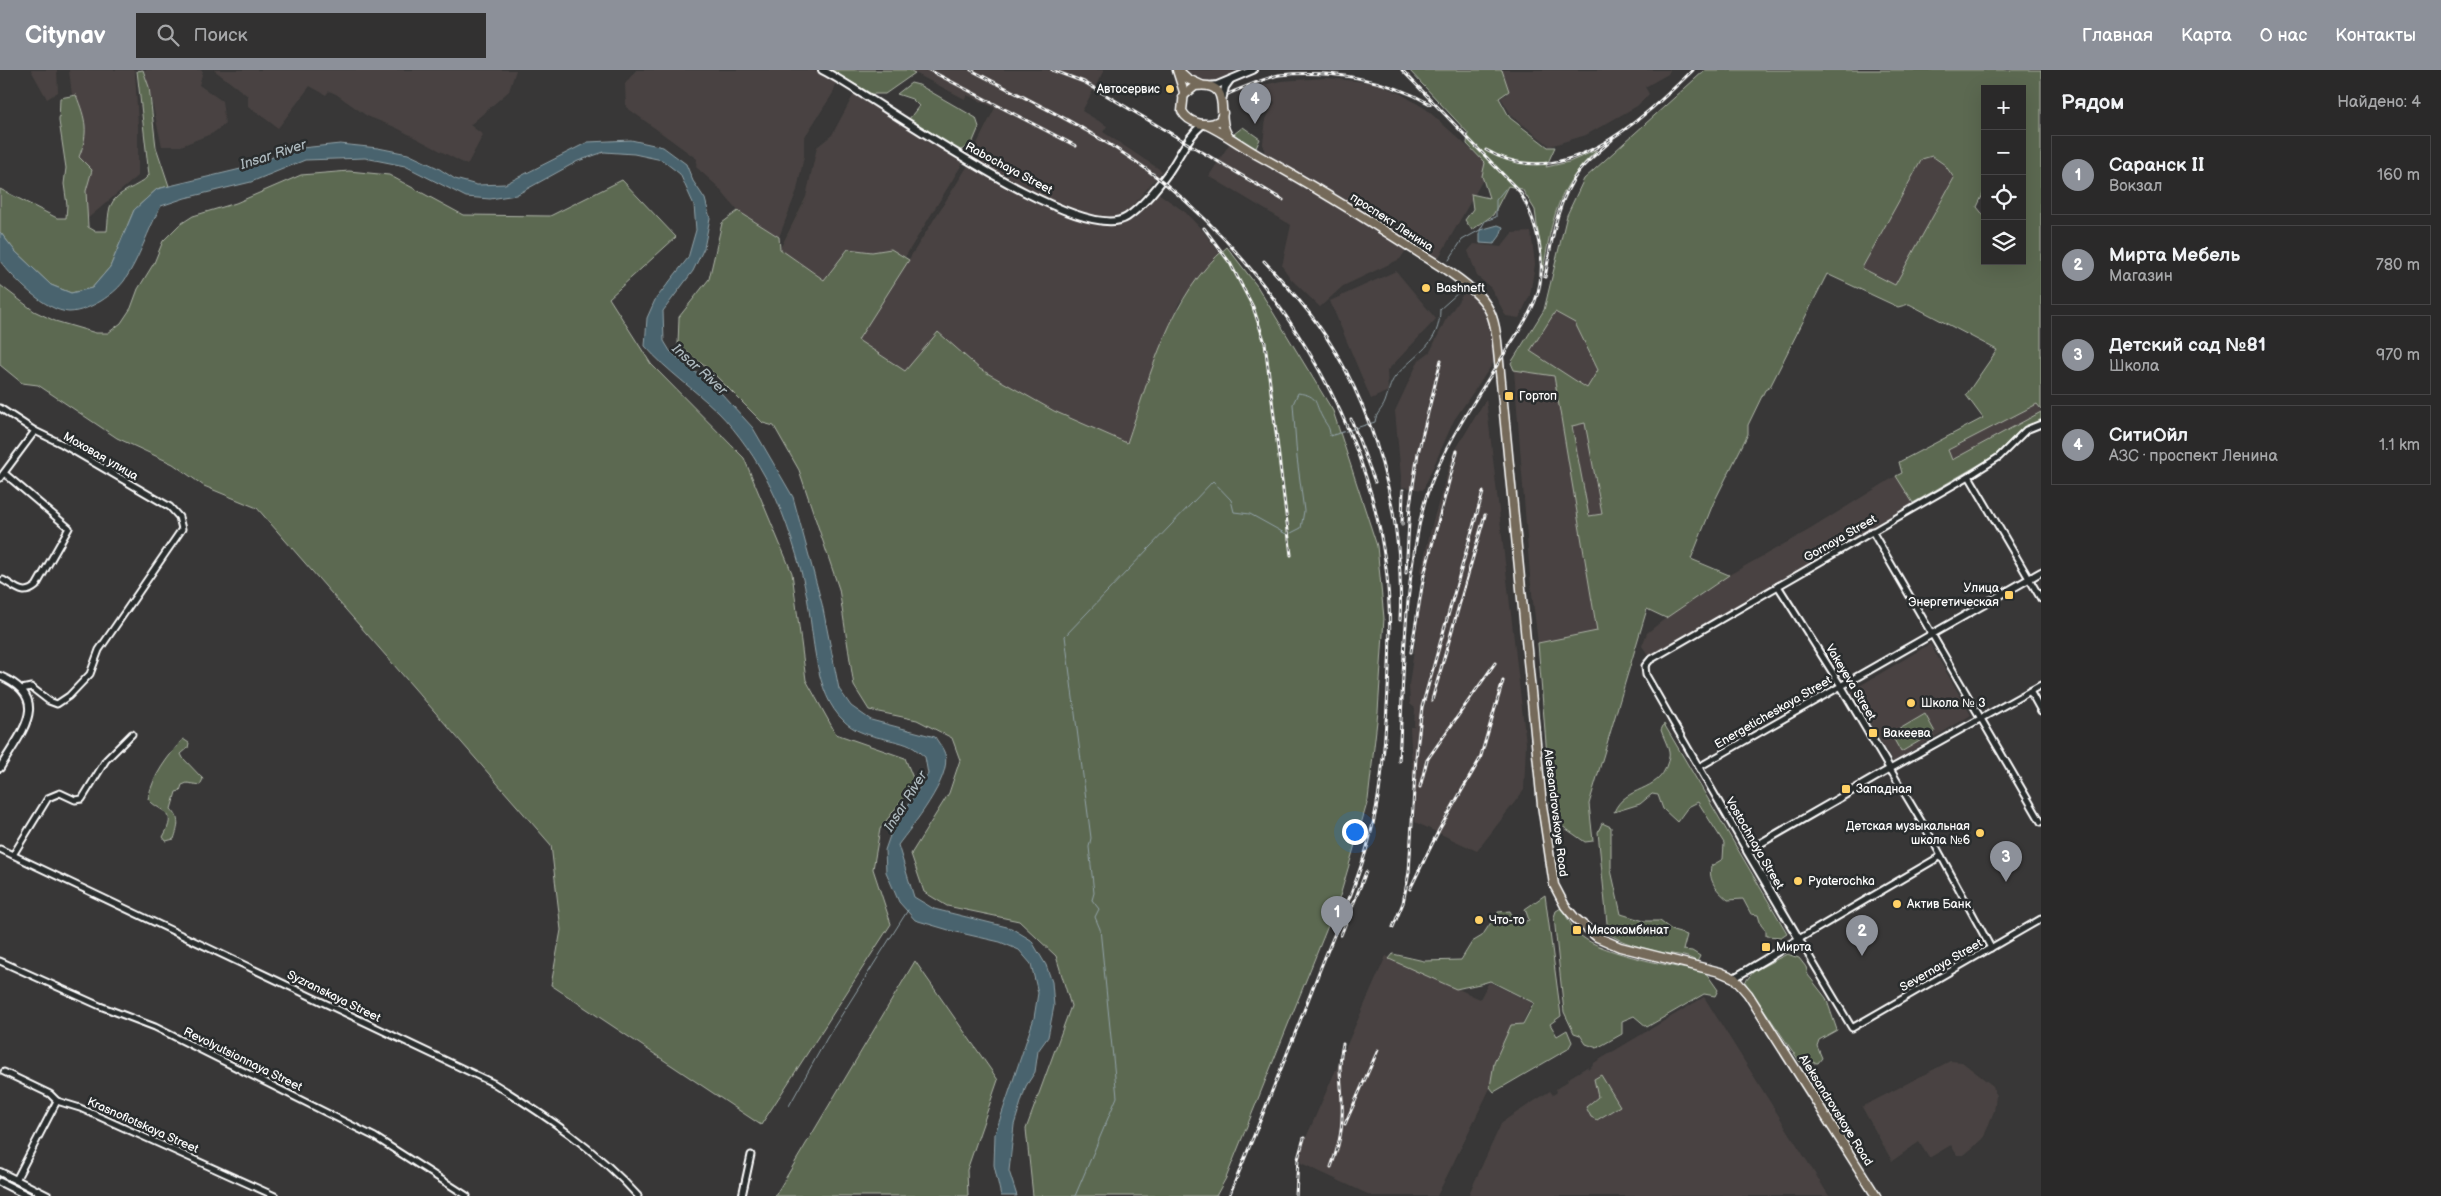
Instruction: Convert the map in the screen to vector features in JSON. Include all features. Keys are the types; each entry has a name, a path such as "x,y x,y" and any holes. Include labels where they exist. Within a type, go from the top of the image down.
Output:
{"main road":[{"path":"1177,70 1188,79 1216,90 1222,101 1224,129 1228,135"},
{"path":"1177,70 1183,96 1182,111 1188,118 1204,124 1217,122 1223,113"},
{"path":"1183,96 1190,87 1205,85"},
{"name":"проспект Ленина","path":"1204,124 1228,135 1253,153 1318,188 1464,283 1480,297 1491,314 1495,325 1498,363"},
{"name":"Aleksandrovskoye Road","path":"1498,363 1542,805 1554,885 1565,906 1581,925 1607,943 1695,965 1734,978 1748,994 1876,1196"}],"street":[{"name":"Rabochaya Street","path":"822,70 845,82 927,135 1019,189 1041,200 1098,220 1122,220 1134,211 1168,173 1192,134 1204,124"},
{"path":"1205,85 1217,85 1253,70"},
{"path":"1222,101 1225,86 1231,79"},
{"path":"1188,118 1193,127 1192,134"},
{"name":"Моховая улица","path":"0,408 35,431 62,444 170,507 179,517 182,529 99,650 90,674 69,696 57,704 49,702 31,687 22,689"},
{"name":"Gornaya Street","path":"1645,666 1650,660 1969,476 1999,457 2026,430 2041,424"},
{"path":"0,478 35,431"},
{"path":"3,580 25,592 30,591 36,586 69,528 4,473"},
{"path":"1969,476 2041,599"},
{"path":"1872,531 2041,822"},
{"name":"Energeticheskaya Street","path":"1699,767 2041,572"},
{"name":"Vakeyeva Street","path":"1778,586 1841,686 1890,769 1941,856 1991,948"},
{"name":"Vostochnaya Street","path":"1645,666 1646,675 1798,939 1852,1028"},
{"path":"0,676 22,689 29,701 30,711 23,728 0,768"},
{"path":"1747,851 1981,717 2041,685"},
{"path":"2030,691 2041,711"},
{"path":"13,855 48,798 60,793 75,800 82,799 106,760 132,734"},
{"name":"Syzranskaya Street","path":"0,849 493,1083 543,1114 578,1142 638,1196"},
{"path":"1734,978 1941,856"},
{"name":"Severnaya Street","path":"1852,1028 2041,919"},
{"name":"Revolyutsionnaya Street","path":"0,961 100,1006 155,1027 375,1136 467,1196"},
{"name":"Krasnoflotskaya Street","path":"4,1072 50,1094 57,1101 80,1108 275,1196"},
{"path":"12,1188 57,1101"},
{"path":"742,1196 751,1155"},
{"path":"0,1172 48,1196"},
{"path":"0,1182 28,1196"}],"shaded area":[{"path":"31,70 57,70 58,92 47,99"},
{"path":"69,70 135,70 138,176 87,219"},
{"path":"135,70 203,71 199,85 222,101 225,124 213,133 181,146 162,146 145,72"},
{"path":"214,70 516,70 509,91 470,125 483,135 467,165 395,127 367,116 336,94 329,91 326,95 310,86 278,128 248,106 248,96"},
{"path":"636,70 816,70 837,81 833,93 804,138 804,156 797,190 779,237 738,211 716,185 696,167 697,159 626,107 625,84"},
{"path":"909,70 1104,70 1082,111 1107,126 1103,132 1162,171 1129,210 1116,217 1107,219 1083,213 1021,187 970,158 995,108 967,95 965,99"},
{"path":"1183,70 1237,70 1215,82 1202,81"},
{"path":"1498,70 1670,70 1668,74 1645,87 1649,94 1637,106 1586,135 1550,146 1512,116 1501,98 1507,94"},
{"path":"1326,78 1377,83 1401,94 1426,109 1490,167 1438,259 1354,205 1265,155 1263,143 1266,119 1275,102 1251,88 1281,81"},
{"path":"855,92 964,161 905,257 891,249 872,252 848,249 824,280 780,249 806,197 817,147 832,135"},
{"path":"1230,143 1334,204 1406,250 1400,259 1343,286 1320,307 1291,279 1282,266 1291,225 1209,176"},
{"path":"1931,156 1945,165 1954,178 1895,286 1862,268 1922,159"},
{"path":"969,164 1036,201 1097,223 1119,225 1136,217 1158,193 1185,212 1220,253 1179,303 1156,359 1127,443 1054,411 980,369 938,332 905,372 858,340"},
{"path":"1531,232 1535,264 1530,295 1519,318 1506,316 1491,288 1477,276 1468,251 1474,244 1501,247 1512,233"},
{"path":"1396,271 1436,319 1387,371 1388,391 1371,399 1330,301"},
{"path":"1465,291 1476,299 1487,314 1491,326 1494,362 1454,420 1423,490 1402,487 1395,411 1419,360 1430,352 1445,321"},
{"path":"1555,311 1575,323 1598,371 1587,388 1530,351"},
{"path":"1514,370 1554,375 1597,631 1552,642 1538,643 1530,576"},
{"path":"1486,399 1526,743 1524,790 1477,851 1415,822 1410,727 1414,727 1415,708 1410,704 1409,685 1421,601 1427,576 1420,574 1433,521 1453,454"},
{"path":"2037,403 2041,412 1952,460 1948,450"},
{"path":"1585,423 1602,514 1589,517 1572,426"},
{"path":"1896,476 1913,503 1649,656 1642,646 1647,633 1729,575 1809,530"},
{"name":"Школа № 3","path":"1930,644 1971,715 1893,762 1851,691"},
{"path":"1386,956 1480,999 1489,982 1532,1003 1437,1196 1372,1196 1301,1163 1300,1156 1305,1140"},
{"path":"1704,997 1829,1196 1468,1196 1502,1122 1550,1091 1553,1095 1557,1092 1556,1089 1568,1081 1567,1079 1587,1067 1589,1069 1594,1063"},
{"path":"1950,1061 1962,1062 1993,1086 1996,1096 1994,1111 1983,1139 1964,1155 1957,1155 1951,1145 1929,1158 1919,1142 1892,1161 1862,1107"}],"green space":[{"path":"143,70 149,87 156,147 169,186 157,189 134,210 110,267 92,288 71,293 51,285 16,252 0,232 0,189 57,218 66,218 67,205 64,184 66,168 59,121 60,98 76,95 85,126 84,140 79,157 92,170 86,191 88,227 95,231 107,231 109,210 113,201 149,175 137,71"},
{"path":"830,70 909,70 915,73 885,94 872,94"},
{"path":"1409,70 1502,70 1509,91 1499,98 1510,118 1548,147 1555,147 1546,167 1569,162 1597,150 1573,177 1558,205 1553,220 1543,271 1535,210 1522,189 1508,186 1493,215 1472,230 1465,220 1473,209 1471,194 1489,198 1482,176 1485,163 1467,144 1468,133"},
{"path":"1705,70 2041,70 2041,409 2037,404 1948,450 1952,460 2041,412 2041,422 2026,427 1992,457 1913,503 1896,476 1902,473 1899,462 1983,418 1966,395 1997,350 1909,304 1898,307 1827,274 1770,387 1765,390 1748,425 1748,434 1713,504 1691,559 1729,575 1666,618 1647,609 1589,804 1593,841 1585,842 1552,819 1538,643 1597,631 1554,376 1514,370 1511,363 1544,310 1567,215 1584,179","holes":["1932,156 1945,165 1954,178 1895,285 1862,268 1922,159","1555,312 1575,323 1598,370 1587,388 1530,351","1585,423 1602,514 1589,516 1572,426"]},
{"path":"911,83 919,85 976,118 979,127 971,146 958,151 909,119 919,106 912,99 897,94"},
{"path":"1243,127 1260,139 1256,148 1252,148 1234,134"},
{"path":"349,171 389,175 463,215 550,216 622,180 676,237 609,298 651,364 744,458 792,573 806,680 836,734 905,758 915,783 880,829 873,869 891,924 761,1125 551,985 561,930 551,845 257,508 204,486 173,464 117,438 38,385 22,383 0,365 0,285 34,311 55,321 96,333 108,333 121,323 131,308 138,289 154,263 163,241 179,225 193,216 236,203 301,175"},
{"path":"738,211 779,237 780,249 824,280 848,249 872,252 891,249 909,260 858,340 905,371 938,332 980,369 1054,411 1127,443 1154,364 1176,312 1207,266 1227,247 1257,286 1333,411 1377,546 1384,618 1378,712 1368,800 1340,896 1226,1178 1216,1196 1033,1196 1026,1129 1071,1006 1056,956 1019,921 947,906 924,892 911,854 949,793 960,760 952,738 917,720 869,710 854,686 839,589 799,470 774,426 763,423 712,372 678,345 679,317 709,279 722,223"},
{"path":"1925,714 1935,732 1901,752 1891,734"},
{"path":"1664,724 1787,933 1781,937 1766,936 1766,931 1761,925 1758,915 1751,914 1743,899 1728,900 1714,885 1710,871 1711,866 1723,859 1724,843 1698,802 1688,807 1677,822 1663,809 1658,795 1652,794 1640,804 1614,812 1619,803 1626,797 1650,785 1663,773 1669,755 1661,730"},
{"path":"183,739 189,743 188,748 181,754 183,758 203,779 200,785 187,783 182,785 180,791 176,792 171,809 176,816 177,827 174,839 166,841 163,837 169,817 148,799 157,774"},
{"path":"1602,823 1611,827 1611,870 1621,914 1644,921 1660,921 1673,931 1687,935 1683,950 1692,951 1700,956 1697,962 1684,956 1632,945 1608,933 1598,832"},
{"path":"1545,895 1561,1016 1550,1024 1557,1036 1567,1030 1572,1042 1568,1049 1494,1092 1490,1087 1494,1063 1511,1025 1523,1024 1534,1003 1490,981 1456,989 1389,959 1393,954 1424,961 1461,960 1472,942 1482,936 1498,912 1510,911 1516,924 1529,920 1525,909"},
{"path":"1561,908 1578,933 1592,943 1640,959 1706,973 1718,990 1715,996 1704,994 1647,1027 1634,1016 1622,1021 1622,1034 1597,1048 1586,1044 1580,1035 1574,1033 1564,1012 1554,917 1556,911"},
{"path":"1787,954 1799,958 1806,967 1808,975 1826,998 1837,1030 1819,1040 1817,1046 1822,1058 1818,1063 1800,1062 1745,982 1754,971"},
{"path":"915,961 998,1080 967,1170 968,1196 775,1196"},
{"path":"1601,1075 1620,1106 1597,1120 1591,1117 1586,1107 1598,1097 1594,1079"}],"water":[{"path":"631,140 663,147 686,164 693,181 705,199 710,218 704,248 693,271 663,311 664,341 670,351 722,394 753,428 793,497 822,604 839,689 851,706 871,720 935,737 945,754 946,764 937,788 898,845 914,897 934,909 1011,928 1031,940 1046,965 1052,982 1054,1006 1048,1037 1038,1051 1035,1072 1026,1086 1014,1125 1009,1171 1017,1196 1001,1196 994,1165 995,1134 1034,1018 1038,993 1031,964 1019,950 1000,942 915,920 899,902 886,872 885,850 892,830 928,774 925,757 910,746 851,727 834,709 821,680 801,569 782,512 770,486 747,447 733,428 718,412 662,364 645,346 647,318 655,300 688,258 696,230 694,205 680,174 662,160 634,154 604,152 578,161 516,195 490,199 466,197 405,166 365,158 305,160 251,182 185,198 161,206 135,263 124,281 104,299 82,310 69,312 50,306 22,285 0,261 0,232 16,252 51,285 71,293 92,288 110,267 134,210 157,189 249,167 292,149 340,144 378,148 408,154 438,168 455,179 477,185 505,184 588,142"},
{"path":"1498,225 1503,227 1500,236 1494,244 1480,243 1480,230"}],"waterway":[{"path":"1449,260 1462,240 1480,230 1485,221 1496,217 1496,200 1505,189"},
{"path":"1291,533 1301,528 1304,511 1297,458 1293,404 1298,393 1313,398 1329,428 1330,436 1375,422 1385,402 1393,379 1425,348 1436,332 1440,309 1459,292"},
{"path":"1075,1196 1117,1097 1100,929 1095,917 1099,909 1092,900 1094,893 1089,847 1091,838 1065,636 1213,481 1231,500 1234,512 1250,514 1286,534"},
{"path":"789,1106 827,1038 908,910"}],"railway":[{"path":"929,70 1076,146"},
{"path":"971,70 1069,121 1140,164 1203,217 1241,258 1277,303 1308,351 1335,401 1357,453 1374,506 1385,560 1390,634 1383,758 1373,824 1352,890 1229,1196"},
{"path":"1052,70 1084,82 1283,200"},
{"path":"1399,761 1408,599 1417,535 1424,504 1430,485 1449,445 1471,406 1529,314 1539,288 1541,274 1540,245 1532,218 1520,192 1402,70"},
{"path":"1486,150 1515,162 1544,164 1572,158 1599,146 1625,130 1693,70"},
{"path":"1228,94 1279,75 1318,74 1337,75 1376,82 1413,95 1430,104"},
{"path":"1545,277 1556,222 1571,183 1590,159 1612,140"},
{"path":"1204,228 1230,263 1253,307 1265,343 1291,555"},
{"path":"1264,261 1310,314 1337,354 1355,389 1370,425 1382,463 1391,503 1397,542 1400,620"},
{"path":"1406,573 1410,505 1418,453 1441,360"},
{"path":"1351,419 1375,482"},
{"path":"1411,652 1424,575 1457,451"},
{"path":"1402,525 1403,490"},
{"path":"1393,927 1403,903 1409,872 1416,757 1422,707 1483,492"},
{"path":"1432,700 1485,515"},
{"path":"1420,787 1427,760 1495,663"},
{"path":"1410,889 1439,830 1480,759 1503,681"},
{"path":"1341,935 1366,872"},
{"path":"1331,1167 1339,1142 1342,1124 1340,1063 1343,1044"},
{"path":"1345,1124 1378,1050"},
{"path":"1296,1196 1298,1159 1304,1138"}],"place":[{"name":"Автосервис","path":"1170,89"},
{"name":"СитиОйл","path":"1255,124"},
{"name":"Bashneft","path":"1426,288"},
{"name":"Гортоп","path":"1509,396"},
{"name":"Улица Энергетическая","path":"2009,595"},
{"name":"Школа № 3","path":"1911,703"},
{"name":"Вакеева","path":"1873,733"},
{"name":"Западная","path":"1846,789"},
{"name":"Детская музыкальная школа №6","path":"1980,833"},
{"name":"Pyaterochka","path":"1798,881"},
{"name":"Детский сад №81","path":"2006,882"},
{"name":"Актив Банк","path":"1897,904"},
{"name":"Что-то","path":"1479,920"},
{"name":"Мясокомбинат","path":"1577,930"},
{"name":"Саранск II","path":"1337,937"},
{"name":"Мирта","path":"1766,947"},
{"name":"Мирта Мебель","path":"1862,956"}],"water label":[{"name":"Insar River","path":"273,154"},
{"name":"Insar River","path":"700,369"},
{"name":"Insar River","path":"905,801"}]}
